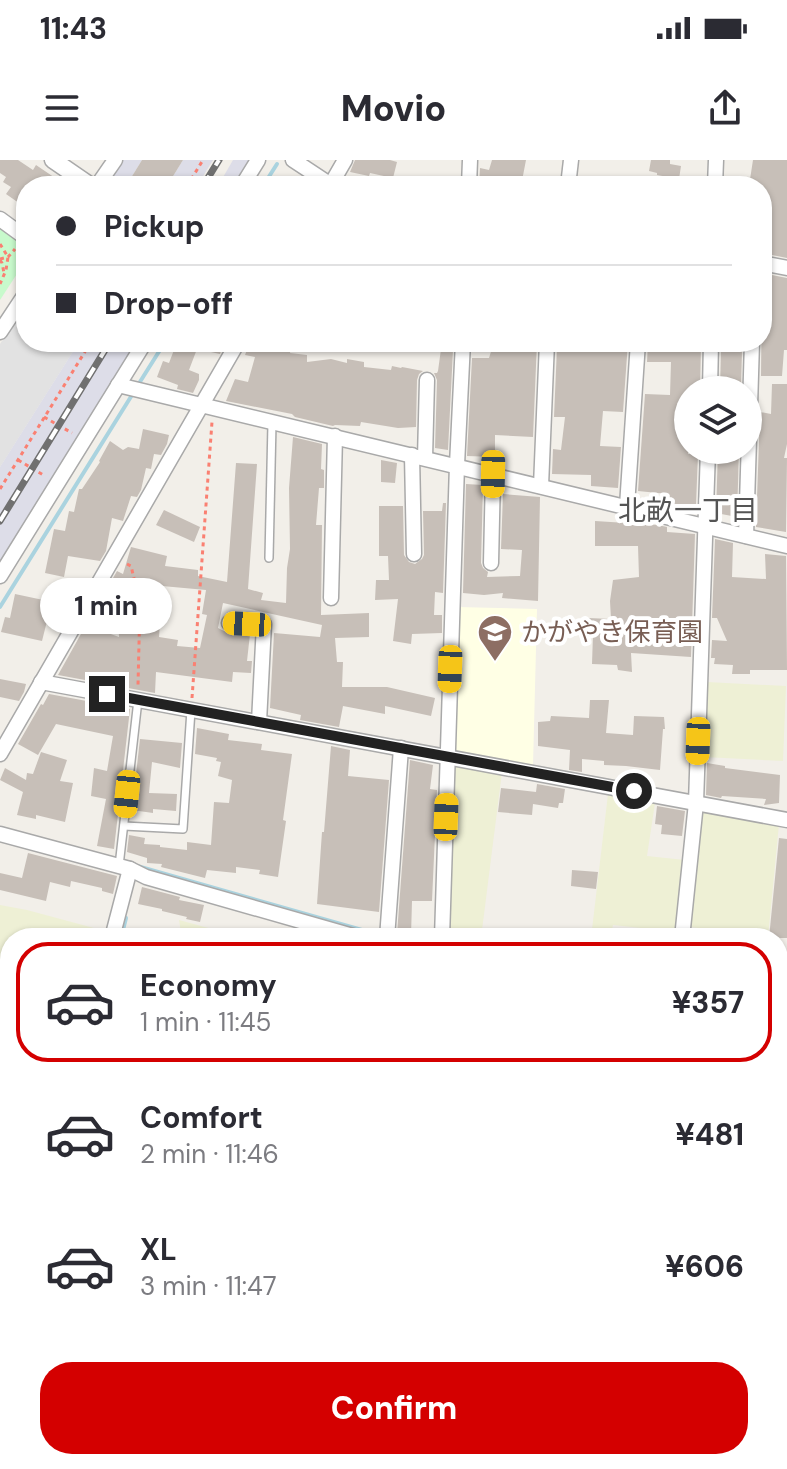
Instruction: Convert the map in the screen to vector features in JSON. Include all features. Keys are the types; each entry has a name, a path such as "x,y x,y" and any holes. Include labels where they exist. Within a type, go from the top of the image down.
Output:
{"street":[{"path":"53,160 78,176"},
{"path":"102,176 115,160"},
{"path":"293,160 318,176"},
{"path":"0,332 16,308"},
{"path":"0,576 139,352"},
{"path":"0,754 112,558 207,405 233,352"},
{"path":"442,928 463,352"},
{"path":"541,486 547,352"},
{"path":"627,506 637,352"},
{"path":"710,376 711,352"},
{"path":"746,536 752,352"},
{"path":"414,554 427,380"},
{"path":"118,385 787,546"},
{"path":"331,598 335,436"},
{"path":"683,928 696,803 708,464"},
{"path":"491,563 493,474"},
{"path":"229,623 264,624 259,722"},
{"path":"41,682 787,820"},
{"path":"388,928 401,748"},
{"path":"0,834 325,928"},
{"path":"114,928 125,868"}],"lane":[{"path":"269,558 272,421"},
{"path":"125,868 124,826 138,700"},
{"path":"124,826 183,829 191,710"}],"path":[{"path":"0,244 10,255"},
{"path":"1,282 3,268 0,260 10,255"},
{"path":"1,282 10,255"},
{"path":"0,489 85,352"},
{"path":"191,710 207,405"},
{"path":"44,417 72,433"},
{"path":"18,460 45,476"},
{"path":"112,558 131,566 140,603 138,700"}],"shaded area":[{"path":"121,160 142,160 132,176 111,176"},
{"path":"183,160 213,160 203,176 173,176"},
{"path":"233,160 253,160 244,176 224,176"},
{"path":"16,320 16,352 73,352 0,467 0,344"},
{"path":"73,352 132,352 0,566 0,467"},
{"path":"457,607 537,609 533,766 454,752"},
{"path":"707,682 786,686 783,761 704,757"},
{"path":"451,763 502,772 482,928 445,928"},
{"path":"608,794 655,803 647,856 685,860 678,928 613,925 612,928 592,928"},
{"path":"700,810 779,824 769,928 690,927"},
{"path":"0,905 94,928 0,928"},
{"path":"179,920 208,928 180,928"}],"green space":[{"path":"0,225 16,236 16,275 0,300"}],"building":[{"path":"0,160 18,160 33,170 36,165 52,176 16,176 16,201 6,194 11,187 3,182 6,177 0,173"},
{"path":"142,160 183,160 173,176 132,176"},
{"path":"355,160 397,162 394,176 350,172"},
{"path":"492,160 526,160 523,176 480,176 480,168 489,170"},
{"path":"651,160 670,160 670,164 681,166 679,176 662,176 649,171"},
{"path":"753,160 787,160 787,258 772,255 772,176 751,176"},
{"path":"772,275 787,278 787,350 784,350 782,376 762,376 761,352 772,352"},
{"path":"173,352 196,352 189,370 199,374 193,393 177,389 178,385 157,377 163,361 169,363"},
{"path":"246,352 290,352 307,355 307,362 331,359 347,363 347,359 364,362 364,367 391,370 392,366 423,371 417,380 416,427 398,428 361,422 360,426 333,426 226,401 235,379 248,382 255,357 245,355"},
{"path":"441,352 453,352 448,450 435,448 437,380 434,373 438,371"},
{"path":"491,352 537,352 533,437 495,435 495,457 467,456 472,358 489,358"},
{"path":"557,352 627,352 623,412 603,411 600,446 621,447 618,488 591,486 591,475 552,474 553,449 561,450 565,417 554,417"},
{"path":"648,352 701,352 700,376 674,376 674,464 698,464 696,505 667,504 668,494 638,491 645,394 670,395 671,362 647,362"},
{"path":"721,352 742,352 741,376 720,376"},
{"path":"772,384 787,384 787,444 784,458 787,458 786,532 756,527 758,464 762,464 762,412 771,414"},
{"path":"143,429 169,435 167,444 161,455 154,454 151,469 146,468 141,490 137,497 131,496 123,521 112,518 106,551 100,561 68,556 64,577 45,573 54,529 65,531 69,511 74,512 79,489 100,462 110,441 123,450 128,447 139,449"},
{"path":"293,437 322,444 324,488 319,488 316,525 322,525 321,615 369,613 369,637 335,638 337,662 343,662 342,687 387,687 435,698 431,716 385,706 385,714 343,706 339,727 300,720 301,715 270,708 274,633 320,637 322,625 223,603 218,628 228,633 250,634 247,661 252,661 251,673 233,672 232,682 156,672 155,693 58,675 86,625 119,637 118,612 100,601 117,571 123,574 131,547 167,556 165,566 198,570 198,576 227,582 236,463 257,464 248,589 263,593 261,600 286,603 290,549 289,488","holes":["162,586 206,590 202,614 207,615 200,648 177,646 178,640 159,637"]},
{"path":"381,460 397,463 395,483 381,482"},
{"path":"718,464 739,464 737,517 716,513"},
{"path":"466,484 483,485 481,563 488,572 487,577 520,576 522,550 501,549 503,494 540,497 538,601 502,598 503,593 463,593"},
{"path":"443,503 446,503 443,593 435,592 434,615 442,615 442,633 412,634 411,644 393,641 398,599 375,600 376,580 389,580 388,556 379,556 379,506 403,506 404,555 415,564 424,555 423,511 442,511"},
{"path":"164,510 200,527 194,542 156,525"},
{"path":"595,521 658,525 667,527 667,532 695,534 691,657 631,653 632,672 618,670 617,665 592,664 593,634 589,633 588,618 611,619 613,580 639,577 638,546 595,546"},
{"path":"715,539 733,543 732,577 766,579 765,554 786,556 787,670 750,670 750,674 732,674 733,665 714,664 715,658 711,658 712,640 727,641 717,618 712,618"},
{"path":"15,594 62,604 59,619 48,617 42,641 1,632 5,617 10,618"},
{"path":"0,679 26,684 19,701 0,697"},
{"path":"49,694 130,709 114,849 97,846 106,799 91,796 94,768 107,771 113,736 56,724 38,755 18,744"},
{"path":"590,700 609,700 606,733 633,735 634,716 664,717 660,770 604,765 604,761 582,759 582,772 569,770 570,750 538,746 538,722 550,721 551,716 589,718"},
{"path":"197,728 229,734 228,740 262,744 261,750 292,754 278,877 259,874 260,870 236,867 236,873 207,870 205,878 161,867 162,864 147,863 147,858 127,852 129,835 145,838 144,844 160,847 187,850 187,842 211,845 214,802 229,803 232,780 218,776 221,762 216,761 217,758 195,754"},
{"path":"140,739 182,743 180,768 152,762 149,793 177,794 176,811 153,809 153,813 132,810"},
{"path":"331,746 350,750 348,776 389,780 379,912 317,904"},
{"path":"41,752 67,760 60,781 73,783 65,822 36,815 36,819 17,815 23,792 0,780 5,768 26,780 27,773 33,774"},
{"path":"410,760 433,765 430,789 437,790 432,901 412,901 411,928 397,928"},
{"path":"707,763 780,775 779,803 764,805 766,799 706,795"},
{"path":"537,784 565,789 563,803 559,803 558,808 533,804 532,815 498,812 501,788 536,792"},
{"path":"657,806 685,811 682,836 661,834 662,825 655,824"},
{"path":"779,838 787,839 787,928 770,928"},
{"path":"28,853 117,876 113,894 102,891 102,888 71,881 70,887 50,882 46,901 0,890 0,873 22,878"},
{"path":"572,870 598,872 596,889 571,886"},
{"path":"142,887 204,905 200,922 138,904"}],"waterway":[{"path":"269,176 277,164"},
{"path":"138,385 159,352"},
{"path":"0,607 132,395"},
{"path":"137,866 355,928"},
{"path":"124,928 126,918"}],"railway":[{"path":"209,176 219,160"},
{"path":"0,521 104,352"}],"place":[{"name":"かがやき保育園","path":"495,663"}],"district":[{"name":"北畝一丁目","path":"688,510"}],"route":[{"path":"107,694 634,791"}]}
